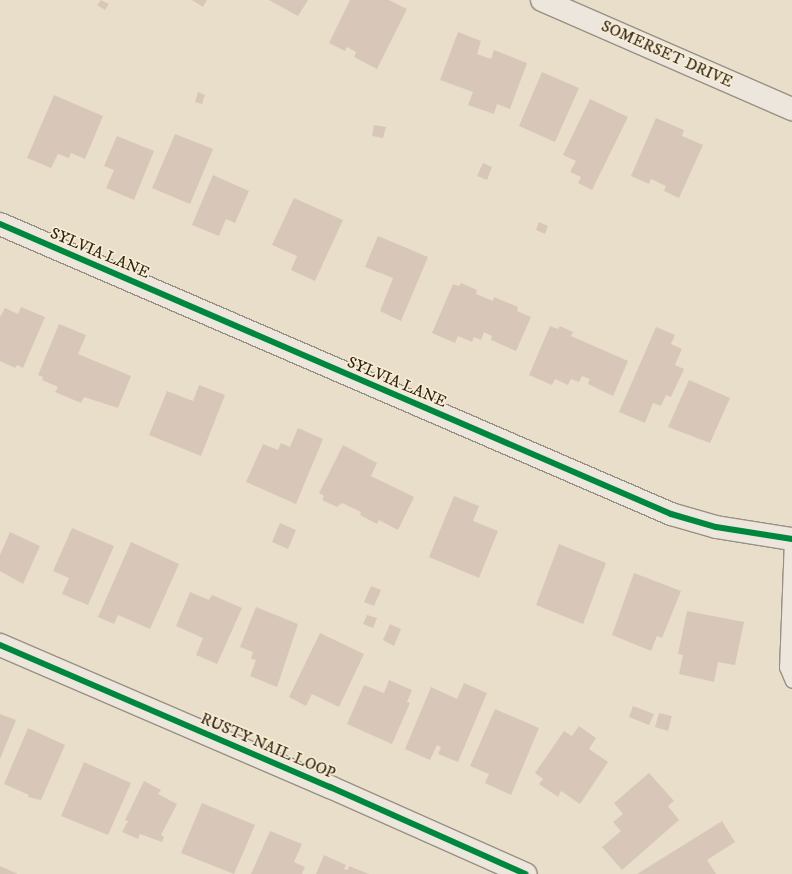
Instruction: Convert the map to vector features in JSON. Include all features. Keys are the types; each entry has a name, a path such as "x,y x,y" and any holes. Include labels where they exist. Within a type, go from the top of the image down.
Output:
{"street":[{"name":"SOMERSET DRIVE","path":"542,0 792,109"},
{"name":"SYLVIA LANE","path":"0,224 656,508 716,527 792,539"},
{"name":"RUSTY NAIL LOOP","path":"0,646 330,787 524,874"}],"lane":[{"path":"792,539 786,667 792,681"}],"building":[{"path":"101,0 109,4 105,10 97,5"},
{"path":"192,0 207,0 203,7"},
{"path":"269,0 308,0 298,16"},
{"path":"350,0 389,0 407,9 377,69 354,57 356,52 347,47 345,51 329,43"},
{"path":"458,32 481,41 477,54 491,59 494,50 527,63 510,109 497,104 494,114 468,105 473,92 440,80"},
{"path":"542,72 579,88 555,142 519,126"},
{"path":"198,92 205,95 202,104 195,102"},
{"path":"54,95 103,116 85,159 71,153 69,158 58,154 51,168 27,158"},
{"path":"590,99 628,117 592,190 578,183 581,177 570,172 576,161 563,155"},
{"path":"656,118 684,130 682,136 703,145 679,198 664,191 666,186 651,179 649,184 631,176"},
{"path":"374,125 386,127 383,138 372,136"},
{"path":"175,134 213,149 190,204 152,188"},
{"path":"117,136 154,151 134,200 106,188 114,170 104,166"},
{"path":"483,163 492,167 487,180 477,176"},
{"path":"213,175 249,191 235,223 226,219 219,236 192,225"},
{"path":"294,198 343,220 315,281 291,270 297,256 272,245"},
{"path":"539,222 548,226 545,234 536,230"},
{"path":"378,236 428,257 401,321 380,311 393,278 365,267"},
{"path":"461,283 477,290 476,294 493,301 494,297 518,307 517,311 531,317 516,351 491,340 492,336 484,332 481,340 474,337 472,342 458,336 455,343 432,333 453,284 459,286"},
{"path":"21,307 45,317 23,368 17,365 15,368 0,361 0,317 5,308 18,314"},
{"path":"59,324 86,335 78,354 131,376 118,408 84,397 81,403 55,392 58,387 42,380 43,377 38,375"},
{"path":"550,326 558,329 560,326 573,332 571,336 628,361 613,396 588,384 590,379 582,376 579,382 571,379 568,385 555,379 552,385 529,375"},
{"path":"656,327 675,335 671,344 682,349 675,365 684,369 671,397 666,395 661,406 653,403 645,423 619,412"},
{"path":"689,380 730,398 710,443 668,427"},
{"path":"199,385 225,395 201,456 149,435 167,391 193,401"},
{"path":"298,428 323,439 296,504 246,482 263,444 278,450 281,443 290,447"},
{"path":"343,445 377,463 371,476 414,497 398,530 379,520 377,524 360,515 361,512 342,503 337,507 322,500 324,496 319,493"},
{"path":"454,496 479,506 473,521 498,531 479,578 429,557"},
{"path":"280,523 296,530 288,549 272,542"},
{"path":"72,528 114,546 88,605 62,594 69,578 53,571"},
{"path":"10,532 40,546 23,584 0,571 0,555"},
{"path":"131,542 179,564 150,629 118,615 114,624 98,617"},
{"path":"559,544 606,563 583,624 536,605"},
{"path":"634,573 681,591 662,638 657,636 651,651 612,635"},
{"path":"371,586 381,590 374,606 364,602"},
{"path":"190,592 209,600 212,595 242,608 217,664 196,655 203,638 176,626"},
{"path":"256,607 298,624 277,687 250,676 256,660 251,659 253,652 240,647"},
{"path":"687,611 744,622 735,665 718,662 714,682 679,674 683,655 678,654"},
{"path":"367,615 377,618 373,628 363,624"},
{"path":"390,624 401,629 394,646 383,640"},
{"path":"320,633 364,654 339,707 312,694 306,706 289,697"},
{"path":"389,680 412,690 407,702 410,703 392,744 347,724 364,685 384,693"},
{"path":"464,683 487,693 458,762 438,754 441,747 437,745 430,760 405,749 431,687 457,699"},
{"path":"633,706 654,714 649,725 629,717"},
{"path":"495,709 539,728 511,795 485,783 489,774 470,766"},
{"path":"659,713 672,716 668,731 655,727"},
{"path":"0,714 16,720 0,759"},
{"path":"579,726 596,738 589,749 608,762 580,804 561,791 558,797 539,784 543,779 535,773 564,731 572,736"},
{"path":"28,728 65,745 41,800 28,797 29,795 4,784"},
{"path":"84,762 131,783 108,835 61,816"},
{"path":"649,773 674,801 668,806 679,820 622,870 602,847 621,831 613,822 623,814 614,803"},
{"path":"144,781 161,790 158,794 177,804 161,835 164,837 162,842 140,834 138,839 122,832 128,821 125,820"},
{"path":"202,803 255,825 234,874 181,853"},
{"path":"722,821 735,842 707,860 716,874 637,874"},
{"path":"270,831 302,844 294,862 305,867 302,874 251,874"},
{"path":"324,855 346,865 344,869 348,870 349,866 369,874 316,874"},
{"path":"0,866 18,874 0,874"}],"cycle path":[{"path":"0,224 671,514 716,527 792,539"},
{"path":"0,645 330,787 525,874"}]}
